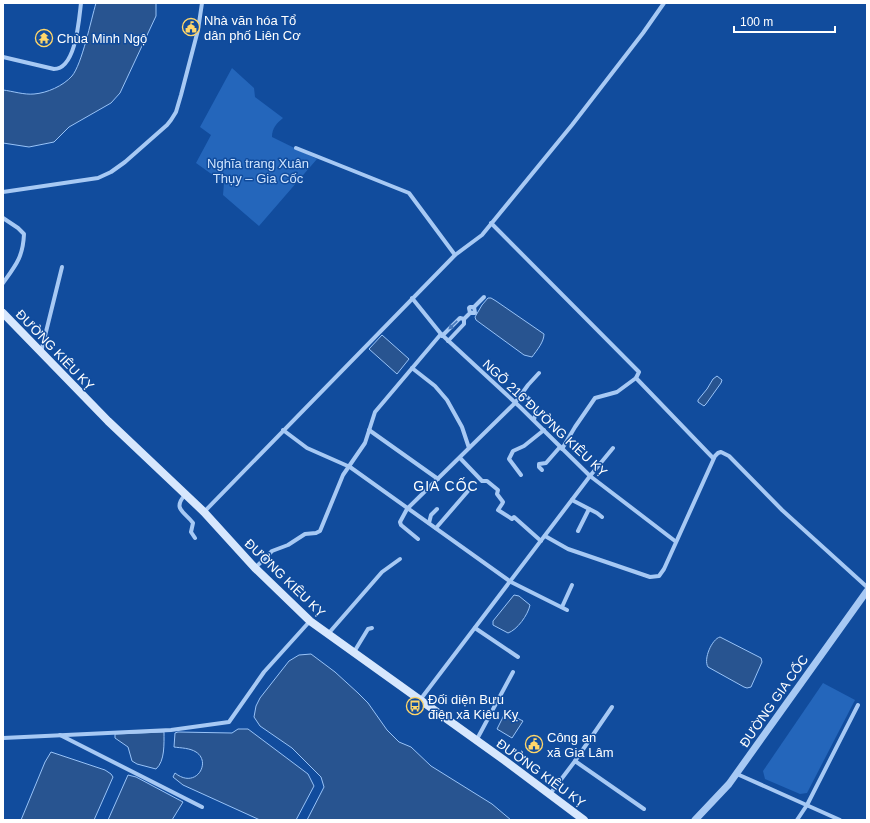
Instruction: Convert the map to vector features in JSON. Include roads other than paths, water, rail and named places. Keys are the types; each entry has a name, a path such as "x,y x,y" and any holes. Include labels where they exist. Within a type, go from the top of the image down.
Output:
{"main road":[{"name":"ĐƯỜNG KIÊU KỴ","path":"3,313 108,421 204,512 255,568 310,621 584,820"}],"street":[{"path":"3,57 54,69 60,69 68,62 74,48 81,3"},
{"path":"3,192 98,178 111,172 125,162 167,125 176,112 182,96 198,30 202,3"},
{"path":"204,512 455,255 482,235 572,125 643,33 664,3"},
{"path":"296,148 409,193 455,255"},
{"path":"3,218 24,234 23,249 15,267 3,283"},
{"path":"491,224 636,368 639,374 636,378 616,392 595,398 561,448 546,463 539,464 539,467 542,470"},
{"path":"41,352 62,268"},
{"path":"255,568 272,551 288,545 305,534 320,531 344,475 365,443 375,412 441,335 460,318 464,318 470,313 475,312 474,308 484,297"},
{"name":"NGÕ 216 ĐƯỜNG KIÊU KỴ","path":"412,298 441,335 534,420 590,476 675,541"},
{"path":"448,340 464,324 464,318"},
{"path":"412,368 435,386 446,400 462,427 470,448"},
{"path":"418,539 400,522 407,508 438,480 515,403 539,373"},
{"path":"636,378 714,458"},
{"path":"522,394 534,403 536,408 534,420"},
{"path":"283,430 307,448 350,467 510,582 568,610"},
{"path":"369,430 438,480"},
{"path":"521,475 509,459 510,456 513,451 524,446 544,430"},
{"path":"420,700 590,476 613,448"},
{"path":"545,536 568,549 650,577 659,576 714,458 718,453 722,452 729,456 782,510 867,587"},
{"path":"460,458 482,481 487,481 498,490 497,494 503,502 498,510 499,512 512,519 514,517 541,541"},
{"path":"436,528 468,491"},
{"path":"185,495 179,506 193,523 191,532 195,538"},
{"path":"572,500 602,517"},
{"path":"429,523 431,515 437,509"},
{"path":"578,531 589,509"},
{"path":"328,634 382,572 400,560"},
{"path":"562,607 572,585"},
{"name":"ĐƯỜNG GIA CỐC","path":"695,820 737,774 867,591"},
{"path":"3,738 171,730 229,722 264,672 310,621"},
{"path":"354,653 368,629 372,628"},
{"path":"475,628 518,657"},
{"path":"476,741 513,672"},
{"path":"797,820 807,805 858,705"},
{"path":"550,795 612,707"},
{"path":"60,735 202,807"},
{"path":"575,761 644,809"},
{"path":"737,774 840,820"}],"place":[{"name":"Nhà văn hóa Tổ dân phố Liên Cơ","path":"191,27"},
{"name":"Chùa Minh Ngộ","path":"44,38"},
{"name":"Đối diện Bưu điện xã Kiêu Kỵ","path":"415,706"},
{"name":"Công an xã Gia Lâm","path":"534,744"}],"district":[{"name":"GIA CỐC","path":"446,486"}],"park label":[{"name":"Nghĩa trang Xuân Thụy – Gia Cốc","path":"258,170"}]}
